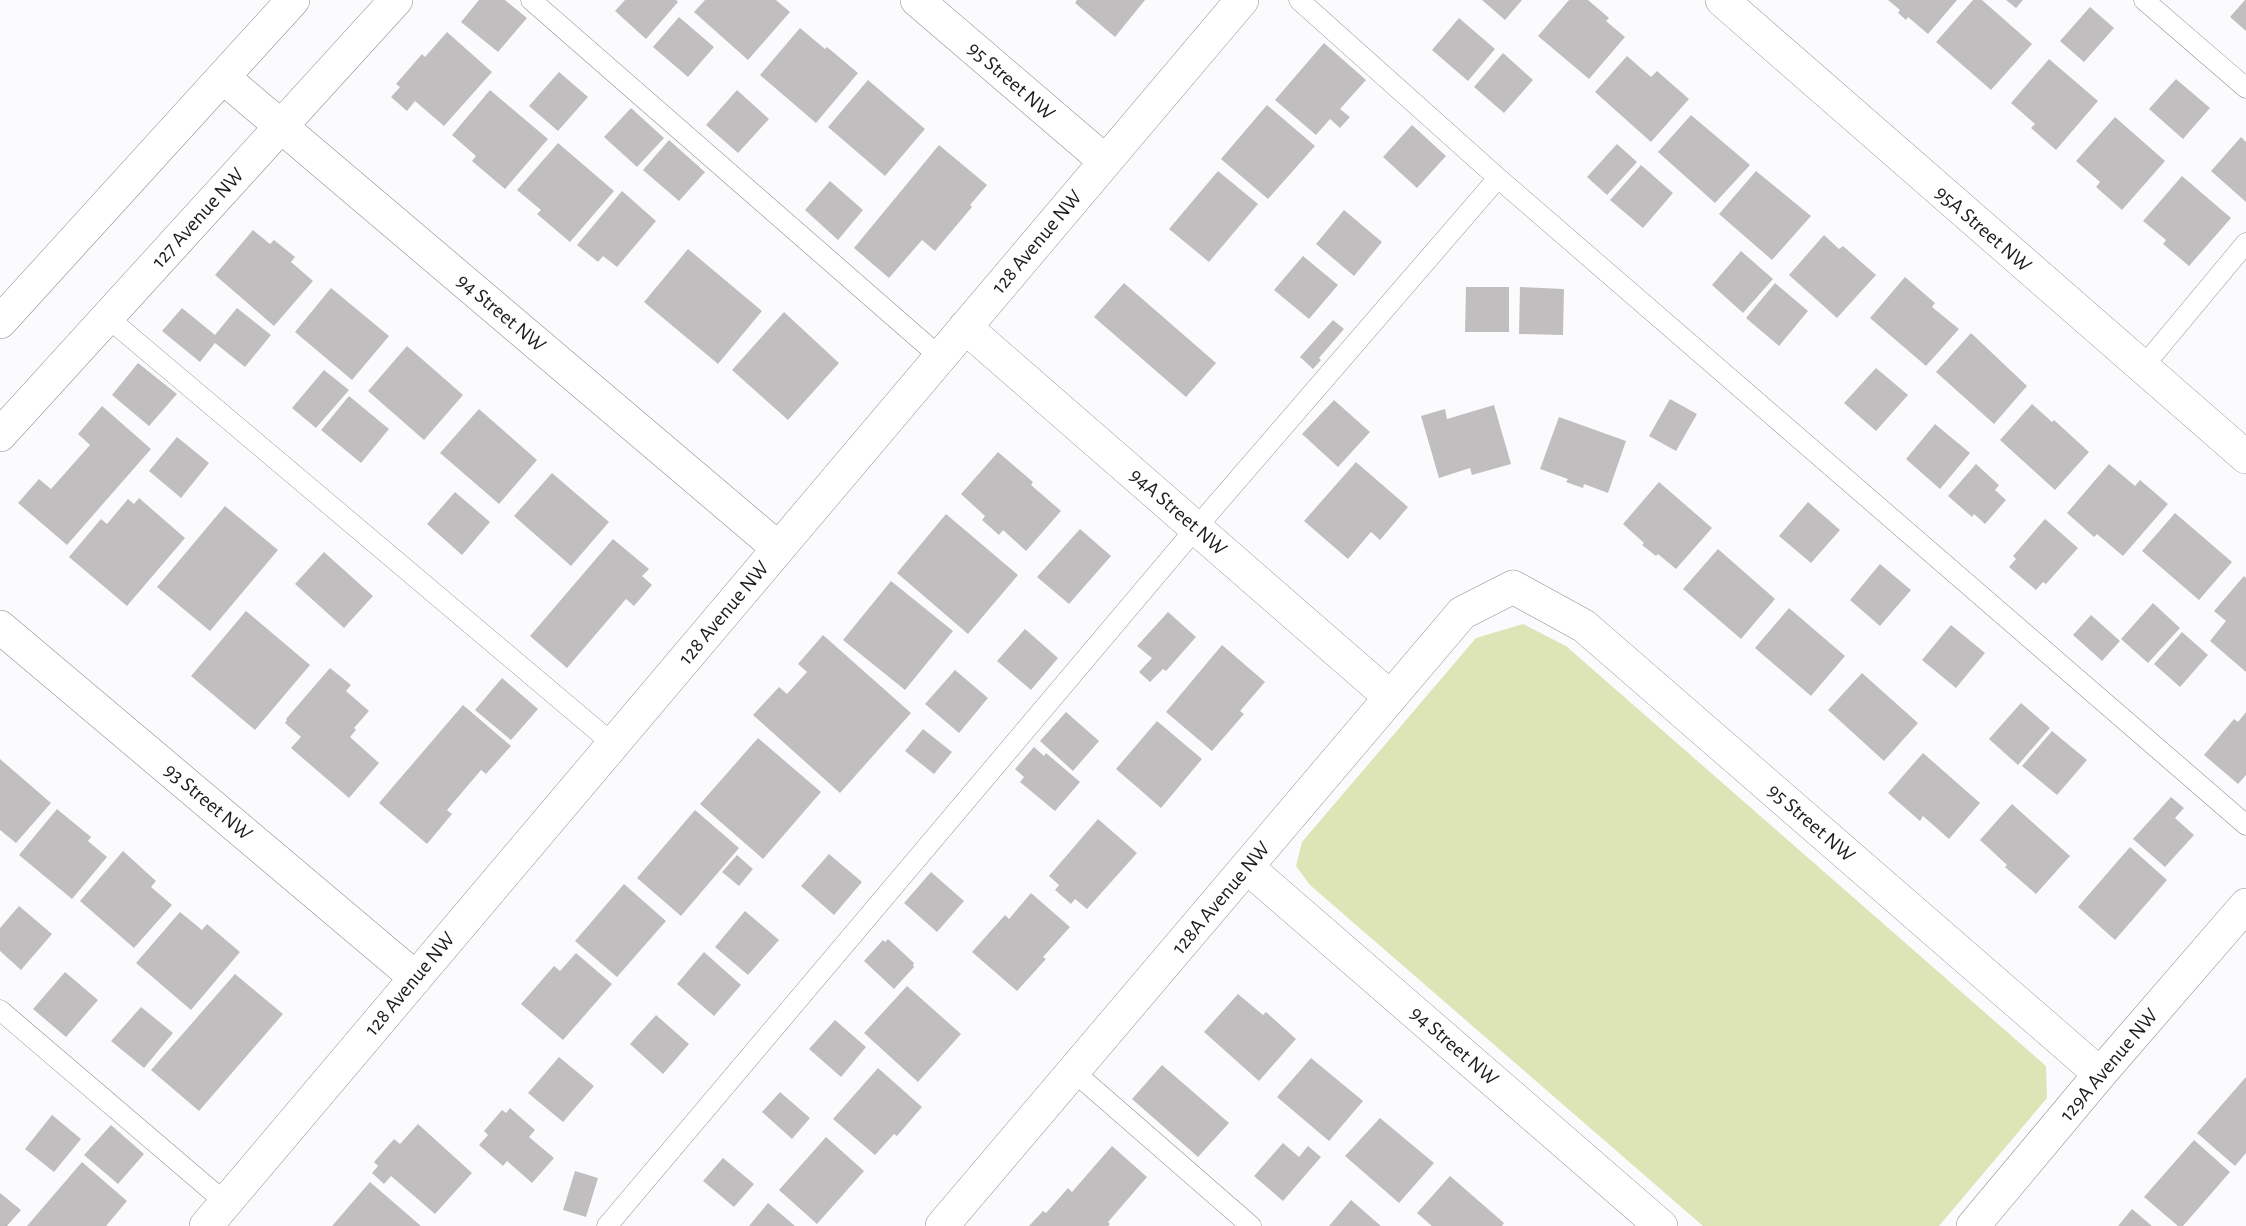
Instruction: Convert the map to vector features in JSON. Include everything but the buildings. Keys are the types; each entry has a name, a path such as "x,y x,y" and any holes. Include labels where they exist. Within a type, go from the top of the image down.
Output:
{"street":[{"path":"0,322 293,0"},
{"name":"127 Avenue NW","path":"0,435 396,0"},
{"name":"95 Street NW","path":"917,0 1105,161"},
{"name":"128 Avenue NW","path":"216,1214 1242,0"},
{"name":"95A Street NW","path":"1722,0 2246,457"},
{"name":"94 Street NW","path":"224,78 778,548"},
{"name":"94A Street NW","path":"965,327 1390,697"},
{"name":"95 Street NW","path":"1513,587 1584,626 2100,1074"},
{"name":"128A Avenue NW","path":"942,1226 1462,613 1513,587"},
{"name":"93 Street NW","path":"0,627 416,978"},
{"name":"94 Street NW","path":"1247,867 1661,1226"},
{"name":"129A Avenue NW","path":"1973,1226 2246,905"}],"lane":[{"path":"531,0 940,357"},
{"path":"1299,0 1498,178 2246,825"},
{"path":"2144,0 2246,88"},
{"path":"607,1226 1196,528 1498,178"},
{"path":"2142,368 2246,243"},
{"path":"107,317 613,744"},
{"path":"0,1010 216,1214"},
{"path":"1074,1071 1251,1226"}],"green space":[{"path":"1523,624 1566,646 2046,1066 2047,1098 1939,1226 1703,1226 1310,885 1296,866 1302,842 1476,638"}]}
